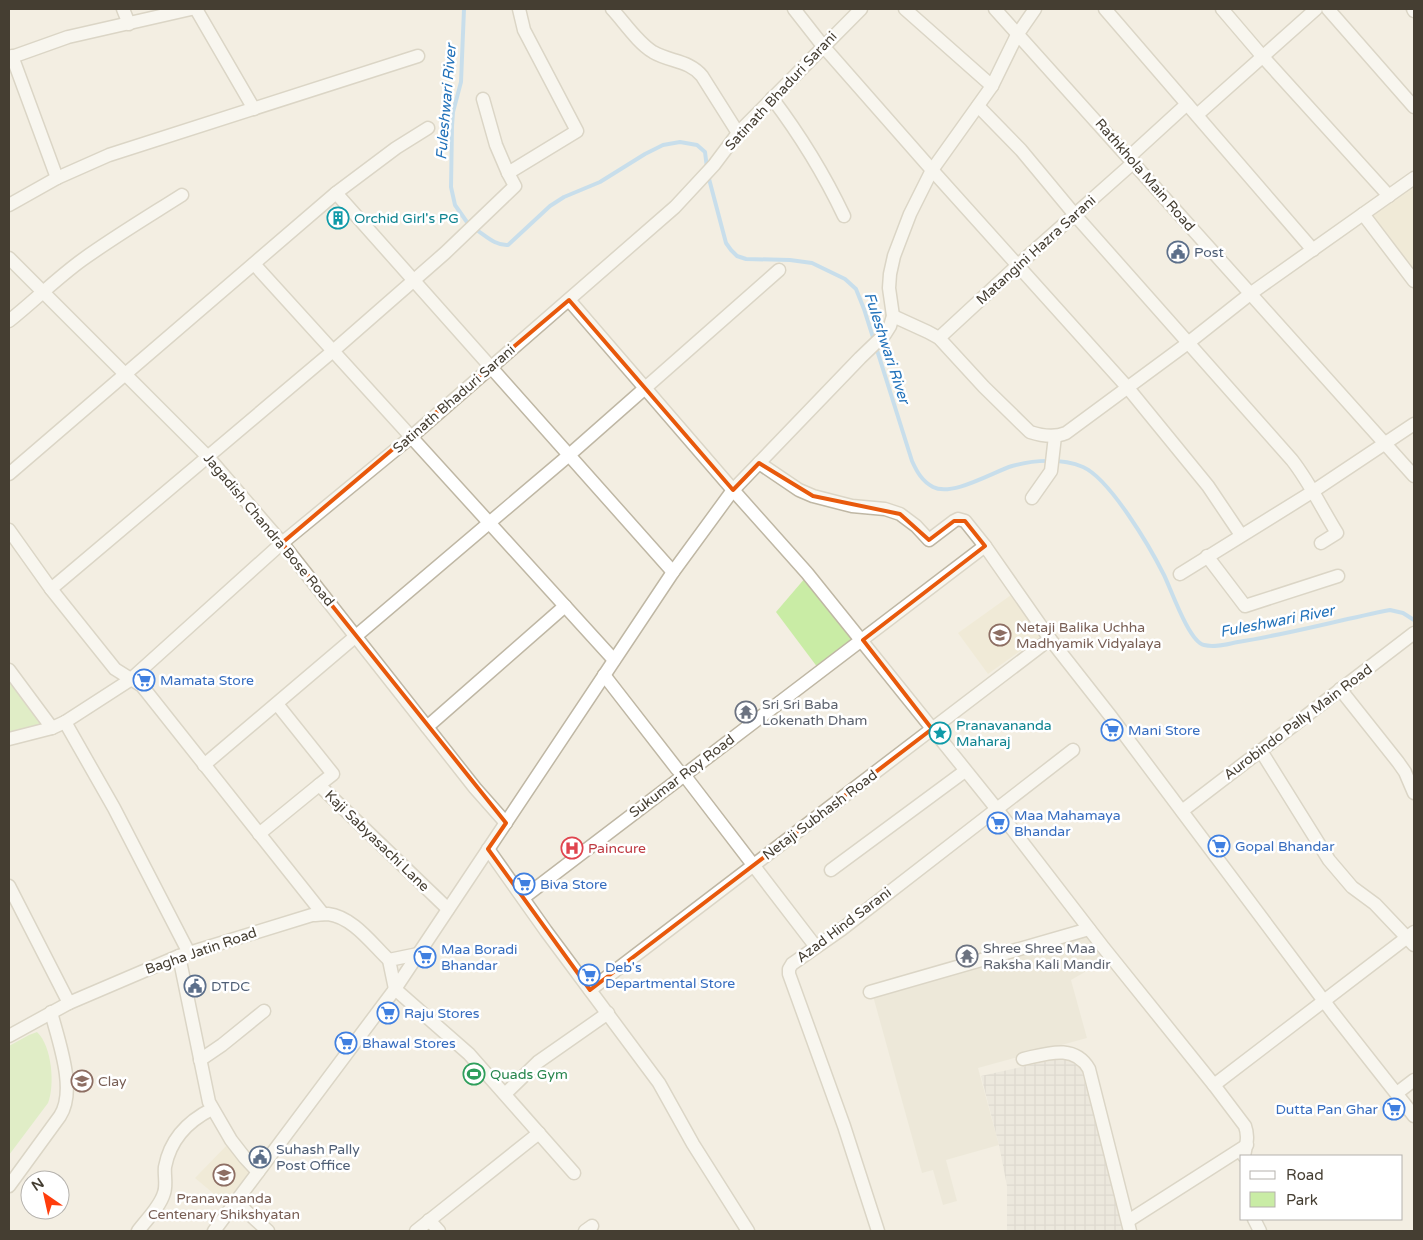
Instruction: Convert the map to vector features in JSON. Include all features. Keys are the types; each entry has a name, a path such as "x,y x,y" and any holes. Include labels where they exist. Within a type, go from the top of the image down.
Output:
{"street":[{"path":"123,9 129,24"},
{"path":"57,178 10,57 68,37 191,9"},
{"path":"196,9 254,109"},
{"path":"508,173 577,131 524,30 519,9"},
{"path":"612,9 651,50 696,69 738,133"},
{"path":"794,9 823,46 932,170 1128,388 1208,486 1241,535"},
{"name":"Satinath Bhaduri Sarani","path":"9,739 52,728 65,722 130,680 282,543 411,437 675,207 714,165 738,133 861,9"},
{"path":"905,9 992,86"},
{"name":"Rathkhola Main Road","path":"995,9 1414,476"},
{"path":"214,1231 395,989 673,572 733,490 885,334 893,316 889,288 894,256 910,214 932,170 992,86 1017,35 1035,9"},
{"path":"1105,9 1313,250"},
{"path":"1222,9 1389,196"},
{"path":"1196,115 1316,9"},
{"path":"1328,9 1414,107"},
{"path":"9,205 57,178 109,155 418,56"},
{"path":"772,98 807,148 824,176 844,216"},
{"path":"51,589 333,351 461,238 515,186 496,145 484,99"},
{"name":"Matangini Hazra Sarani","path":"940,338 1075,215 1187,104"},
{"path":"978,106 1021,150 1075,215 1308,480 1312,492 1337,534 1321,543"},
{"path":"9,474 336,194 396,148 428,128"},
{"path":"1032,498 1051,471 1054,442 1188,343 1250,294 1414,178"},
{"path":"9,321 83,260 182,194"},
{"path":"336,194 673,572"},
{"path":"1364,214 1414,282"},
{"name":"Jagadish Chandra Bose Road","path":"9,258 208,457 282,543 475,788 506,823"},
{"path":"254,264 614,660"},
{"path":"204,765 568,456 779,270"},
{"path":"569,300 733,490 791,553 863,640 1245,1126 1248,1134 1246,1150 1129,1226 1086,1063 1076,1055 1065,1052 1023,1059"},
{"path":"893,316 940,338 984,387 1030,432 1054,442"},
{"path":"1180,574 1312,492 1414,424"},
{"path":"759,463 799,490 813,496 852,506 884,509 900,514 916,526 929,540 954,521 958,519 965,521 985,546 1050,639 1414,1116"},
{"path":"9,530 51,589 115,669 130,680 137,682 146,691 323,914"},
{"name":"Sukumar Roy Road","path":"522,898 985,546"},
{"path":"1208,556 1245,606 1338,576"},
{"path":"427,726 565,606"},
{"name":"Aurobindo Pally Main Road","path":"1182,811 1414,633"},
{"name":"Netaji Subhash Road","path":"590,990 1050,639"},
{"path":"9,670 52,728"},
{"path":"604,675 754,865 816,947"},
{"path":"1340,689 1398,762 1405,772 1414,793"},
{"name":"Kaji Sabyasachi Lane","path":"277,704 333,774 319,785 448,909"},
{"path":"65,722 114,808 184,954 200,1060 209,1102 240,1152 258,1172"},
{"name":"Azad Hind Sarani","path":"878,1231 844,1126 788,969 792,964 842,929 1073,750"},
{"path":"1214,1085 1412,938 1375,904 1352,887 1334,867 1261,750"},
{"path":"831,870 965,771"},
{"path":"259,834 319,785"},
{"path":"488,849 522,898 659,1082 693,1144 748,1231"},
{"path":"9,886 69,1003"},
{"name":"Bagha Jatin Road","path":"9,1036 69,1003 184,954 303,917 323,914 336,916 356,928 389,960"},
{"path":"870,992 1089,929"},
{"path":"418,954 389,960 395,989 470,1054 574,1173"},
{"path":"200,1060 264,1011"},
{"path":"9,1186 60,1116 65,1106 64,1067 50,1012"},
{"path":"505,1094 538,1062 608,1013"},
{"path":"1397,1093 1414,1080"},
{"path":"138,1231 157,1207 164,1193 165,1167 176,1138 189,1124 212,1109"},
{"path":"416,1231 539,1133"},
{"path":"236,1202 268,1231"},
{"path":"429,1220 440,1231"}],"highlighted area":[{"path":"569,300 733,490 759,463 813,496 900,514 929,540 954,521 965,521 985,546 863,640 932,729 590,990 488,849 506,823 282,543"}],"shaded area":[{"path":"1414,185 1414,274 1372,215"},
{"name":"Netaji Balika Uchha Madhyamik Vidyalaya","path":"1011,595 1041,636 988,674 958,633"},
{"path":"1087,936 1106,960 1071,980 1087,1038 978,1068 999,1145 946,1160 957,1201 943,1205 933,1170 922,1173 873,996"},
{"path":"1066,1057 1076,1062 1082,1072 1124,1231 1007,1231 1007,1186 999,1145 981,1076"},
{"name":"Pranavananda Centenary Shikshyatan","path":"229,1143 252,1173 226,1204 195,1178"}],"green space":[{"path":"806,577 852,636 851,643 818,668 776,612"},
{"path":"9,677 47,726 9,735"},
{"path":"37,1032 46,1046 49,1056 52,1076 50,1095 48,1103 9,1155 9,1046"}],"waterway":[{"name":"Fuleshwari River","path":"464,9 461,82 453,112 451,187 455,205 469,225"},
{"name":"Fuleshwari River","path":"475,229 494,242 508,245 550,206 564,197 600,182 663,145 680,142 697,145 705,152 707,168"},
{"name":"Fuleshwari River","path":"708,175 726,243 737,256 746,259 790,260 812,263 845,279 856,289 912,461 920,476 929,485 941,489 951,489 972,483 1012,466 1029,462 1057,461 1083,467 1094,474 1105,485 1128,515 1158,563 1192,635 1198,642 1204,645 1217,646 1257,639 1390,610 1403,613 1414,620"}],"place":[{"name":"Orchid Girl's PG","path":"338,218"},
{"name":"Post","path":"1178,252"},
{"name":"Netaji Balika Uchha Madhyamik Vidyalaya","path":"1000,635"},
{"name":"Mamata Store","path":"144,680"},
{"name":"Sri Sri Baba Lokenath Dham","path":"746,712"},
{"name":"Mani Store","path":"1112,730"},
{"name":"Pranavananda Maharaj","path":"940,733"},
{"name":"Maa Mahamaya Bhandar","path":"998,823"},
{"name":"Gopal Bhandar","path":"1219,846"},
{"name":"Paincure","path":"572,848"},
{"name":"Biva Store","path":"524,884"},
{"name":"Shree Shree Maa Raksha Kali Mandir","path":"967,956"},
{"name":"Maa Boradi Bhandar","path":"425,957"},
{"name":"Deb's Departmental Store","path":"589,975"},
{"name":"DTDC","path":"195,986"},
{"name":"Raju Stores","path":"388,1013"},
{"name":"Bhawal Stores","path":"346,1043"},
{"name":"Quads Gym","path":"474,1074"},
{"name":"Clay","path":"82,1081"},
{"name":"Dutta Pan Ghar","path":"1394,1109"},
{"name":"Suhash Pally Post Office","path":"260,1157"},
{"name":"Pranavananda Centenary Shikshyatan","path":"224,1175"}]}
